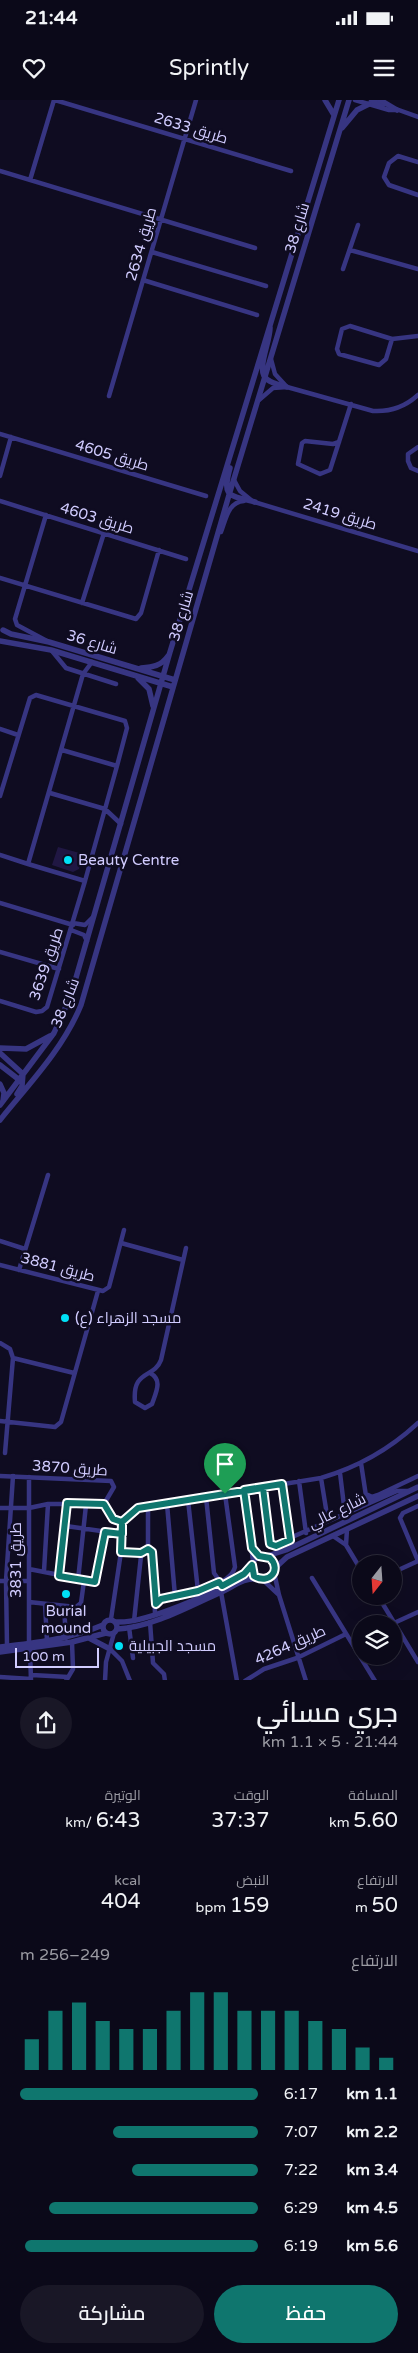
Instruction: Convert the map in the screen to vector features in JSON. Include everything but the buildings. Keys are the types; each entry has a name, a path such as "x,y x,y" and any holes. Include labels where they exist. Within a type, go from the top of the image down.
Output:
{"street":[{"name":"طريق 2633","path":"55,100 291,170"},
{"path":"30,180 55,100"},
{"name":"طريق 2634","path":"109,396 196,100"},
{"path":"325,100 334,116"},
{"name":"شارع 38","path":"23,1074 54,1033 71,995 170,652 339,100"},
{"name":"شارع 38","path":"0,1119 67,1034 80,1005 229,495 349,100"},
{"path":"355,100 370,102 392,111 397,110"},
{"path":"380,100 397,110 418,117"},
{"path":"339,132 357,110 370,102"},
{"path":"418,162 398,156 389,163 384,177 389,185 418,195"},
{"path":"0,171 255,248"},
{"path":"343,269 358,225"},
{"path":"350,250 418,269"},
{"path":"152,252 266,286"},
{"path":"143,280 257,315"},
{"path":"270,323 270,339 262,367 265,378 287,387"},
{"path":"392,339 386,359 379,365 339,354 337,348 342,329 350,326 392,339 418,336"},
{"path":"270,358 275,374 287,387"},
{"path":"258,402 267,391 280,386 382,412 403,406 418,395"},
{"path":"339,442 333,444 305,441 302,443 298,464 320,474 328,473 330,470 339,442 351,404"},
{"name":"طريق 4605","path":"0,434 206,496"},
{"path":"236,436 226,487 229,495 255,502"},
{"path":"0,476 11,437"},
{"path":"418,447 408,454 411,468 418,471"},
{"name":"طريق 2419","path":"234,479 240,491 255,502"},
{"name":"طريق 4603","path":"0,501 186,559"},
{"name":"طريق 2419","path":"214,547 234,503 242,501 255,502 418,551"},
{"path":"46,515 15,619 16,624 49,642"},
{"path":"82,603 104,533"},
{"path":"0,578 130,618 138,617 159,550"},
{"path":"0,641 3,636 1,628"},
{"name":"شارع 36","path":"1,628 15,636 49,642 175,680"},
{"name":"شارع 36","path":"0,641 51,650 173,688"},
{"path":"51,650 64,667 116,684"},
{"path":"134,668 155,667 164,661 170,652"},
{"path":"28,864 83,674 92,662"},
{"path":"132,674 149,688 153,700 153,713"},
{"path":"0,796 18,735 33,696 39,695 123,720 127,723 117,766 72,926"},
{"path":"0,729 18,735"},
{"path":"62,750 117,766"},
{"path":"50,793 105,809 121,824"},
{"path":"0,856 85,881"},
{"name":"طريق 3639","path":"0,903 72,926 46,1007 42,1011 36,1012 0,1001"},
{"path":"72,926 85,925 95,915"},
{"path":"72,926 84,935 87,941"},
{"path":"0,952 59,969"},
{"path":"0,1048 26,1049 54,1033"},
{"path":"0,1053 23,1074 20,1090 0,1119"},
{"path":"0,1065 21,1081 32,1080"},
{"path":"1,1103 21,1081"},
{"path":"0,1084 4,1092 1,1103"},
{"path":"19,1270 48,1175"},
{"name":"طريق 3881","path":"0,1265 98,1291 109,1287 124,1230"},
{"path":"0,1241 25,1249"},
{"path":"121,1243 183,1260"},
{"path":"150,1373 156,1377 158,1383 152,1404 145,1408 136,1404 134,1399 141,1376 150,1373 161,1360 186,1248"},
{"path":"0,1420 52,1426 59,1425 98,1291"},
{"path":"0,1343 10,1348 14,1358 6,1420 5,1453"},
{"path":"14,1358 74,1373"},
{"path":"105,1680 115,1626 122,1522 135,1509 321,1478 361,1463 387,1449 418,1423"},
{"path":"361,1463 366,1494 372,1502"},
{"path":"340,1472 344,1506 343,1515"},
{"name":"طريق 3870","path":"0,1476 111,1481 114,1487 104,1504"},
{"path":"7,1646 6,1581 9,1509 13,1476"},
{"name":"طريق 3831","path":"29,1476 29,1646 32,1678"},
{"path":"366,1494 372,1497 378,1495 418,1476"},
{"path":"321,1478 328,1521"},
{"path":"299,1481 307,1539"},
{"path":"282,1484 290,1540"},
{"name":"شارع عالي","path":"266,1556 418,1487"},
{"path":"263,1488 270,1544 274,1546 398,1491 408,1492"},
{"path":"244,1490 252,1548 252,1572 279,1596"},
{"path":"0,1647 72,1642 107,1633 115,1626 154,1614 221,1586 232,1574 234,1564 225,1494"},
{"name":"شارع عالي","path":"275,1570 287,1557 418,1496"},
{"path":"206,1497 214,1573 221,1586 237,1680"},
{"path":"188,1500 198,1591"},
{"path":"0,1508 29,1508 67,1503 104,1504 113,1519 122,1522"},
{"path":"59,1576 66,1526 67,1503"},
{"path":"44,1571 48,1504"},
{"path":"167,1504 176,1596"},
{"path":"29,1602 64,1607 79,1605 86,1505"},
{"path":"148,1506 148,1549 153,1554 156,1604 154,1614"},
{"path":"344,1506 351,1511"},
{"path":"402,1568 418,1561 400,1518 403,1513 418,1506"},
{"path":"66,1526 122,1534"},
{"path":"346,1545 348,1529"},
{"path":"29,1569 93,1583 96,1578 105,1532"},
{"path":"333,1536 346,1545 352,1555"},
{"path":"252,1548 259,1556"},
{"path":"121,1552 141,1553 148,1549"},
{"path":"134,1620 141,1553"},
{"path":"0,1652 89,1632 103,1625 107,1620 115,1626 129,1627 150,1622 244,1574 259,1556 266,1556 273,1560 279,1596 297,1658 306,1680"},
{"path":"156,1604 161,1599 244,1580 269,1578 275,1570"},
{"path":"312,1578 374,1680"},
{"path":"0,1581 29,1581"},
{"path":"45,1604 47,1641"},
{"path":"64,1607 66,1638"},
{"path":"402,1619 418,1612"},
{"path":"150,1622 153,1663 164,1674 165,1680"},
{"path":"103,1625 107,1633 110,1649"},
{"path":"129,1627 132,1658"},
{"name":"طريق 4264","path":"244,1680 297,1658 346,1634"},
{"path":"402,1636 418,1662"},
{"path":"88,1638 110,1649 122,1661 130,1680"},
{"path":"0,1678 67,1679 72,1669 72,1642"},
{"path":"257,1673 257,1680"}],"place":[{"name":"Beauty Centre","path":"68,860"},
{"name":"مسجد الزهراء (ع)","path":"65,1318"},
{"name":"Burial mound","path":"66,1594"},
{"name":"مسجد الجبيلية","path":"119,1646"}],"route":[{"path":"225,1494 135,1509 122,1522 122,1534 105,1532 95,1582 59,1576 66,1526 67,1503 104,1504 113,1519 118,1523 122,1522 122,1534 121,1552 141,1553 146,1549 152,1552 156,1604 158,1600 198,1591 219,1582 222,1586 244,1574 252,1565 251,1569 254,1576 262,1579 269,1578 274,1572 275,1564 270,1558 263,1555 259,1556 252,1548 244,1490 282,1484 290,1540 276,1546 270,1544 263,1488 244,1490 225,1494"}]}
